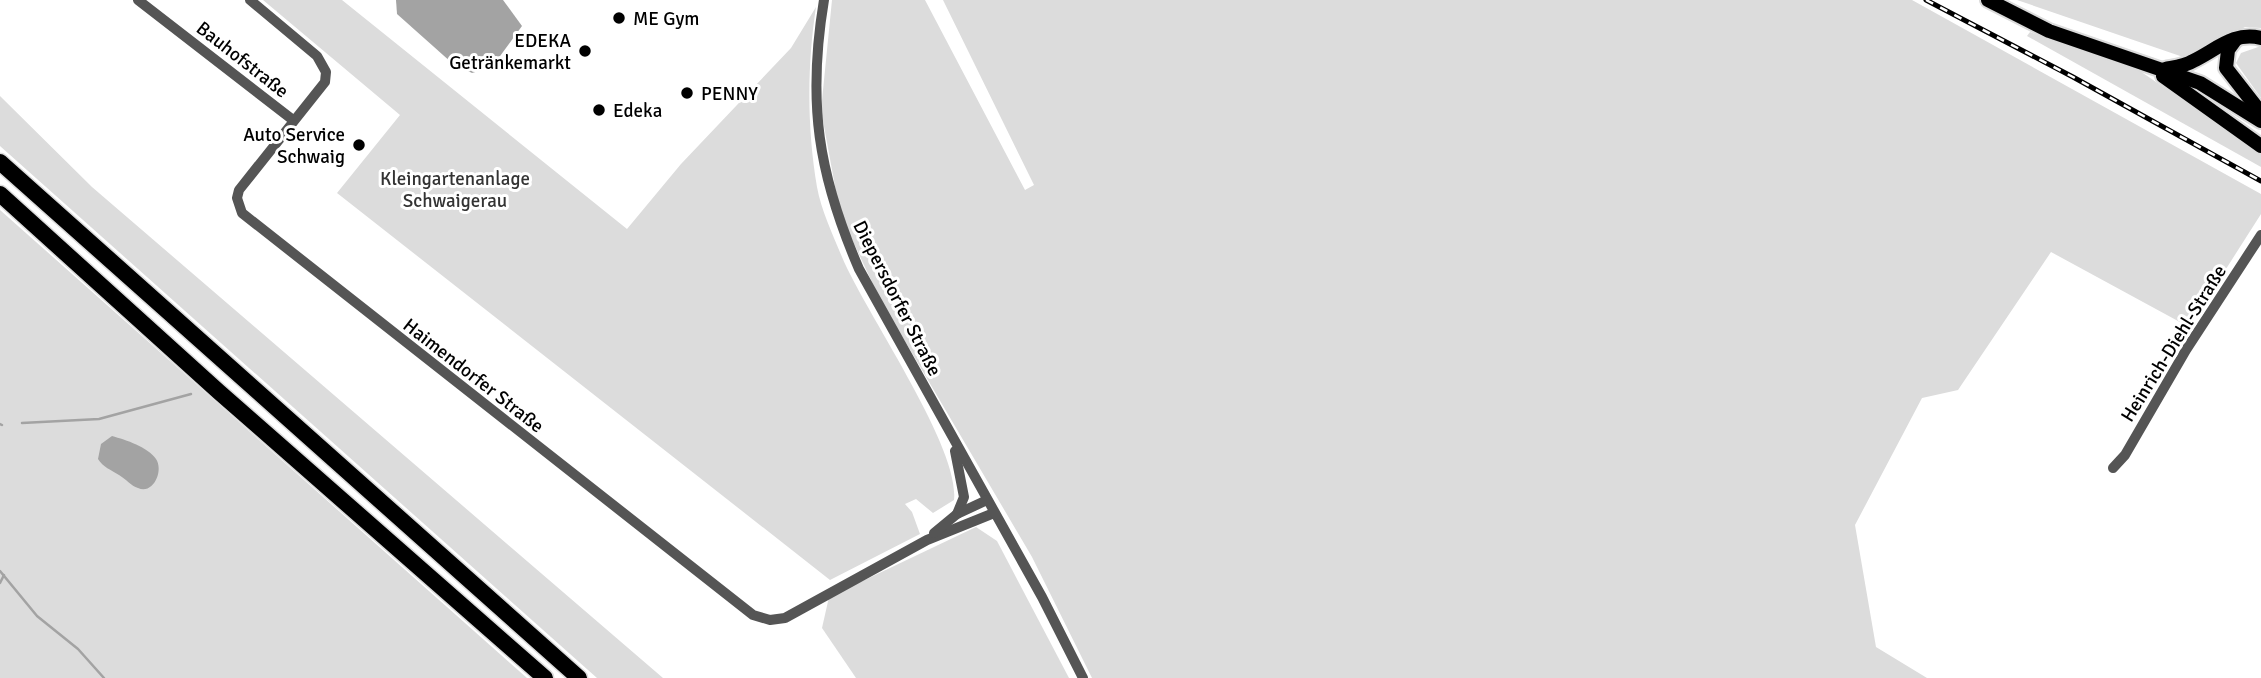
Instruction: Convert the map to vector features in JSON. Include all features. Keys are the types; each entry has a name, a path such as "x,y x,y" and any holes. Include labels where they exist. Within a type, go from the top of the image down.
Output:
{"highway":[{"path":"0,162 579,678"},
{"path":"0,194 219,392 545,678"}],"main road":[{"path":"1988,0 2049,31 2200,83 2261,121"},
{"path":"2164,69 2191,62 2237,38 2248,35 2261,38"},
{"path":"2237,38 2228,50 2226,68 2261,113"},
{"path":"2131,58 2200,100 2261,146"}],"street":[{"name":"Bauhofstraße","path":"138,0 293,120"},
{"name":"Haimendorfer Straße","path":"250,0 324,65 325,82 239,190 237,198 242,213 753,615 770,620 785,618 927,540 994,513"},
{"name":"Diepersdorfer Straße","path":"824,0 816,66 816,109 824,172 839,223 859,269 1083,678"},
{"name":"Heinrich-Diehl-Straße","path":"2113,468 2125,455 2186,350 2261,235"},
{"path":"951,435 963,482 964,498 957,514"},
{"name":"Haimendorfer Straße","path":"927,540 957,514 987,500"}],"green space":[{"name":"Kleingartenanlage Schwaigerau","path":"263,0 342,0 627,229 681,164 791,48 816,7 809,97 811,143 819,196 854,282 928,415 952,477 954,500 933,513 916,499 905,504 912,512 920,534 830,580 337,193 400,115"},
{"path":"832,0 925,0 1025,190 1034,185 943,0 1912,0 2261,194 2261,214 2189,327 2051,252 1958,390 1922,398 1855,525 1876,647 1927,678 1092,678 1032,557 879,297 849,233 837,197 821,110"},
{"path":"2017,0 2261,0 2261,28 2245,27 2186,58"},
{"path":"2030,32 2140,71 2261,154 2261,167 2027,36"},
{"path":"2261,46 2261,98 2236,63 2241,53"},
{"path":"0,96 92,187 663,678 597,678 0,146"},
{"path":"0,210 527,678 0,678"},
{"path":"976,527 997,541 1069,678 856,678 822,628 829,597"}],"shaded area":[{"path":"396,0 503,0 522,26 492,67 472,73 452,63 397,14"},
{"path":"112,436 142,448 156,459 159,470 152,485 143,489 135,487 100,462 98,459 101,444"}],"waterway":[{"path":"22,423 99,419 191,394"},
{"path":"0,571 37,616 78,649 104,678"},
{"path":"0,583 4,575"}],"railway":[{"path":"1926,0 2073,77 2261,181"}],"place":[{"name":"ME Gym","path":"619,18"},
{"name":"EDEKA Getränkemarkt","path":"585,51"},
{"name":"PENNY","path":"687,93"},
{"name":"Edeka","path":"599,110"},
{"name":"Auto Service Schwaig","path":"359,145"}]}
